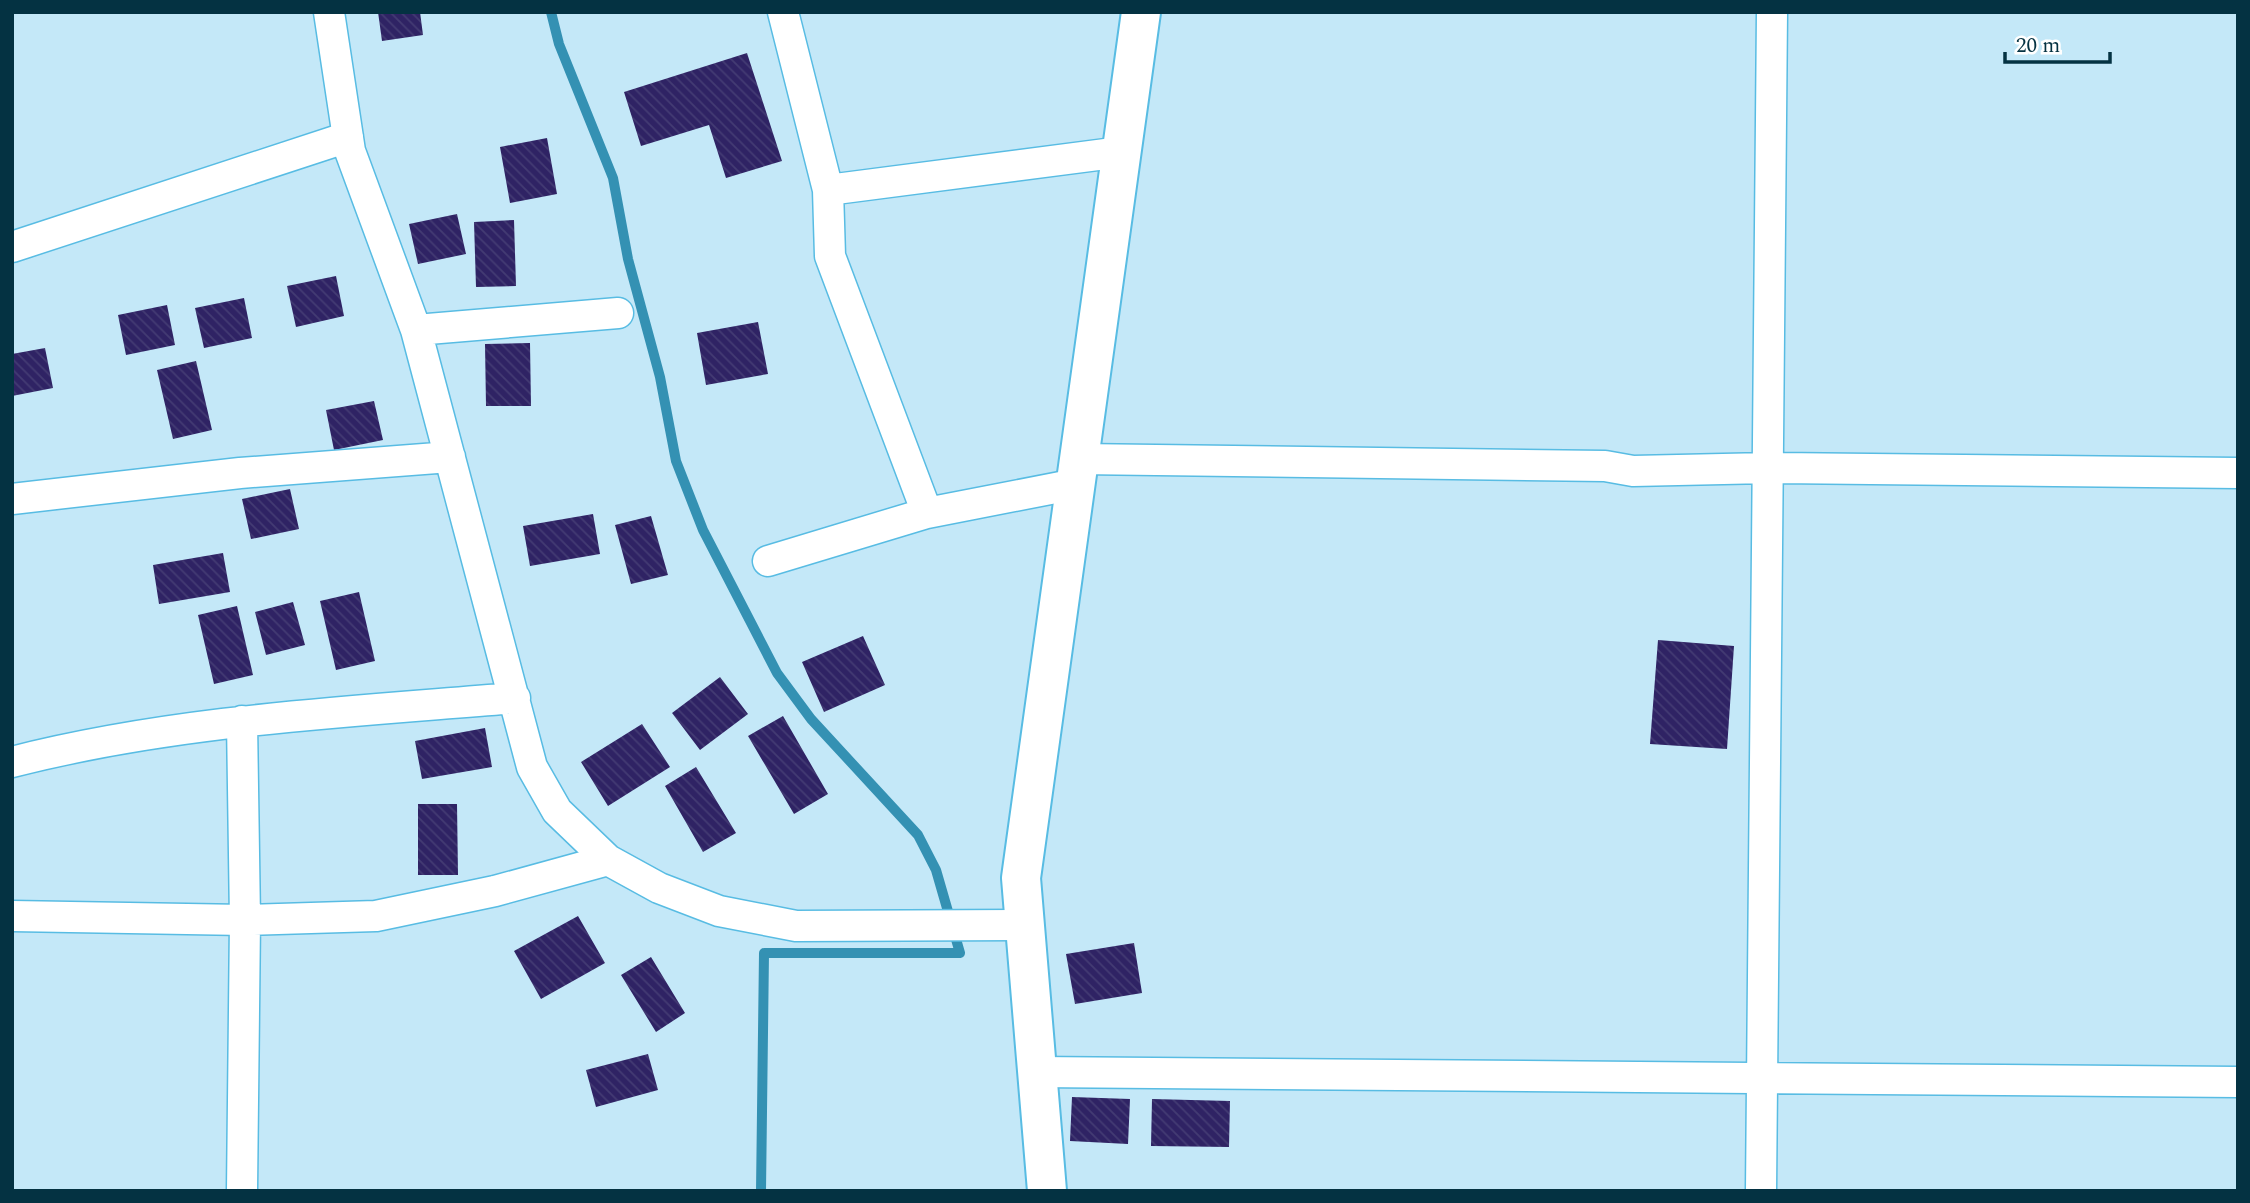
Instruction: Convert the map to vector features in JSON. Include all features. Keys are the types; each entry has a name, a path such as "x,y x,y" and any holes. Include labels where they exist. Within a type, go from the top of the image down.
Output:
{"street":[{"path":"329,12 350,151 416,330 532,767 557,811 608,860 659,888 719,911 796,926 1022,925"},
{"path":"783,12 828,190 830,256 927,513"},
{"path":"1047,1191 1020,878 1141,12"},
{"path":"1761,1191 1772,12"},
{"path":"12,247 348,137"},
{"path":"828,190 1121,152"},
{"path":"416,330 618,313"},
{"path":"12,499 240,473 450,457"},
{"path":"768,561 1077,471 1605,466 1633,471 1768,468 2238,473"},
{"path":"12,762 48,753 242,721 515,698"},
{"path":"242,721 245,920 242,1191"},
{"path":"12,916 245,920 376,916 495,891 608,860"},
{"path":"1035,1072 2238,1082"}],"building":[{"path":"378,12 420,12 423,35 382,41"},
{"path":"747,53 782,161 726,178 709,125 641,146 624,92"},
{"path":"547,138 557,194 510,203 500,147"},
{"path":"457,214 466,254 418,264 409,224"},
{"path":"514,220 516,286 476,287 474,222"},
{"path":"336,276 344,316 296,327 287,286"},
{"path":"244,298 252,338 204,348 195,308"},
{"path":"167,305 175,345 126,355 118,315"},
{"path":"758,322 768,374 706,385 697,333"},
{"path":"530,343 531,406 486,406 485,344"},
{"path":"45,348 53,388 12,396 12,354"},
{"path":"196,361 212,430 173,439 157,370"},
{"path":"374,401 383,440 334,450 326,410"},
{"path":"290,489 299,529 251,539 242,499"},
{"path":"593,514 600,554 530,566 523,526"},
{"path":"651,516 668,575 631,584 615,525"},
{"path":"223,553 230,592 159,604 153,565"},
{"path":"359,592 375,661 336,670 320,601"},
{"path":"293,602 305,645 266,655 255,612"},
{"path":"237,606 253,675 214,684 198,615"},
{"path":"863,636 885,685 824,712 802,662"},
{"path":"1658,640 1734,646 1727,749 1650,744"},
{"path":"720,677 748,714 700,750 672,713"},
{"path":"783,716 828,794 794,814 748,736"},
{"path":"642,724 670,767 608,806 581,762"},
{"path":"485,728 492,767 422,779 415,741"},
{"path":"696,767 736,833 703,852 665,786"},
{"path":"418,804 457,804 458,875 418,875"},
{"path":"578,916 605,963 541,999 514,951"},
{"path":"1134,943 1142,993 1075,1004 1066,954"},
{"path":"651,957 685,1013 656,1032 621,975"},
{"path":"648,1054 658,1090 596,1107 586,1070"},
{"path":"1072,1097 1130,1099 1128,1144 1070,1141"},
{"path":"1152,1099 1230,1101 1229,1147 1151,1146"}],"waterway":[{"path":"551,12 559,44 613,178 628,259 660,377 676,461 703,530 777,673 811,719 918,835 936,870 960,953 764,953 761,1191"}]}
